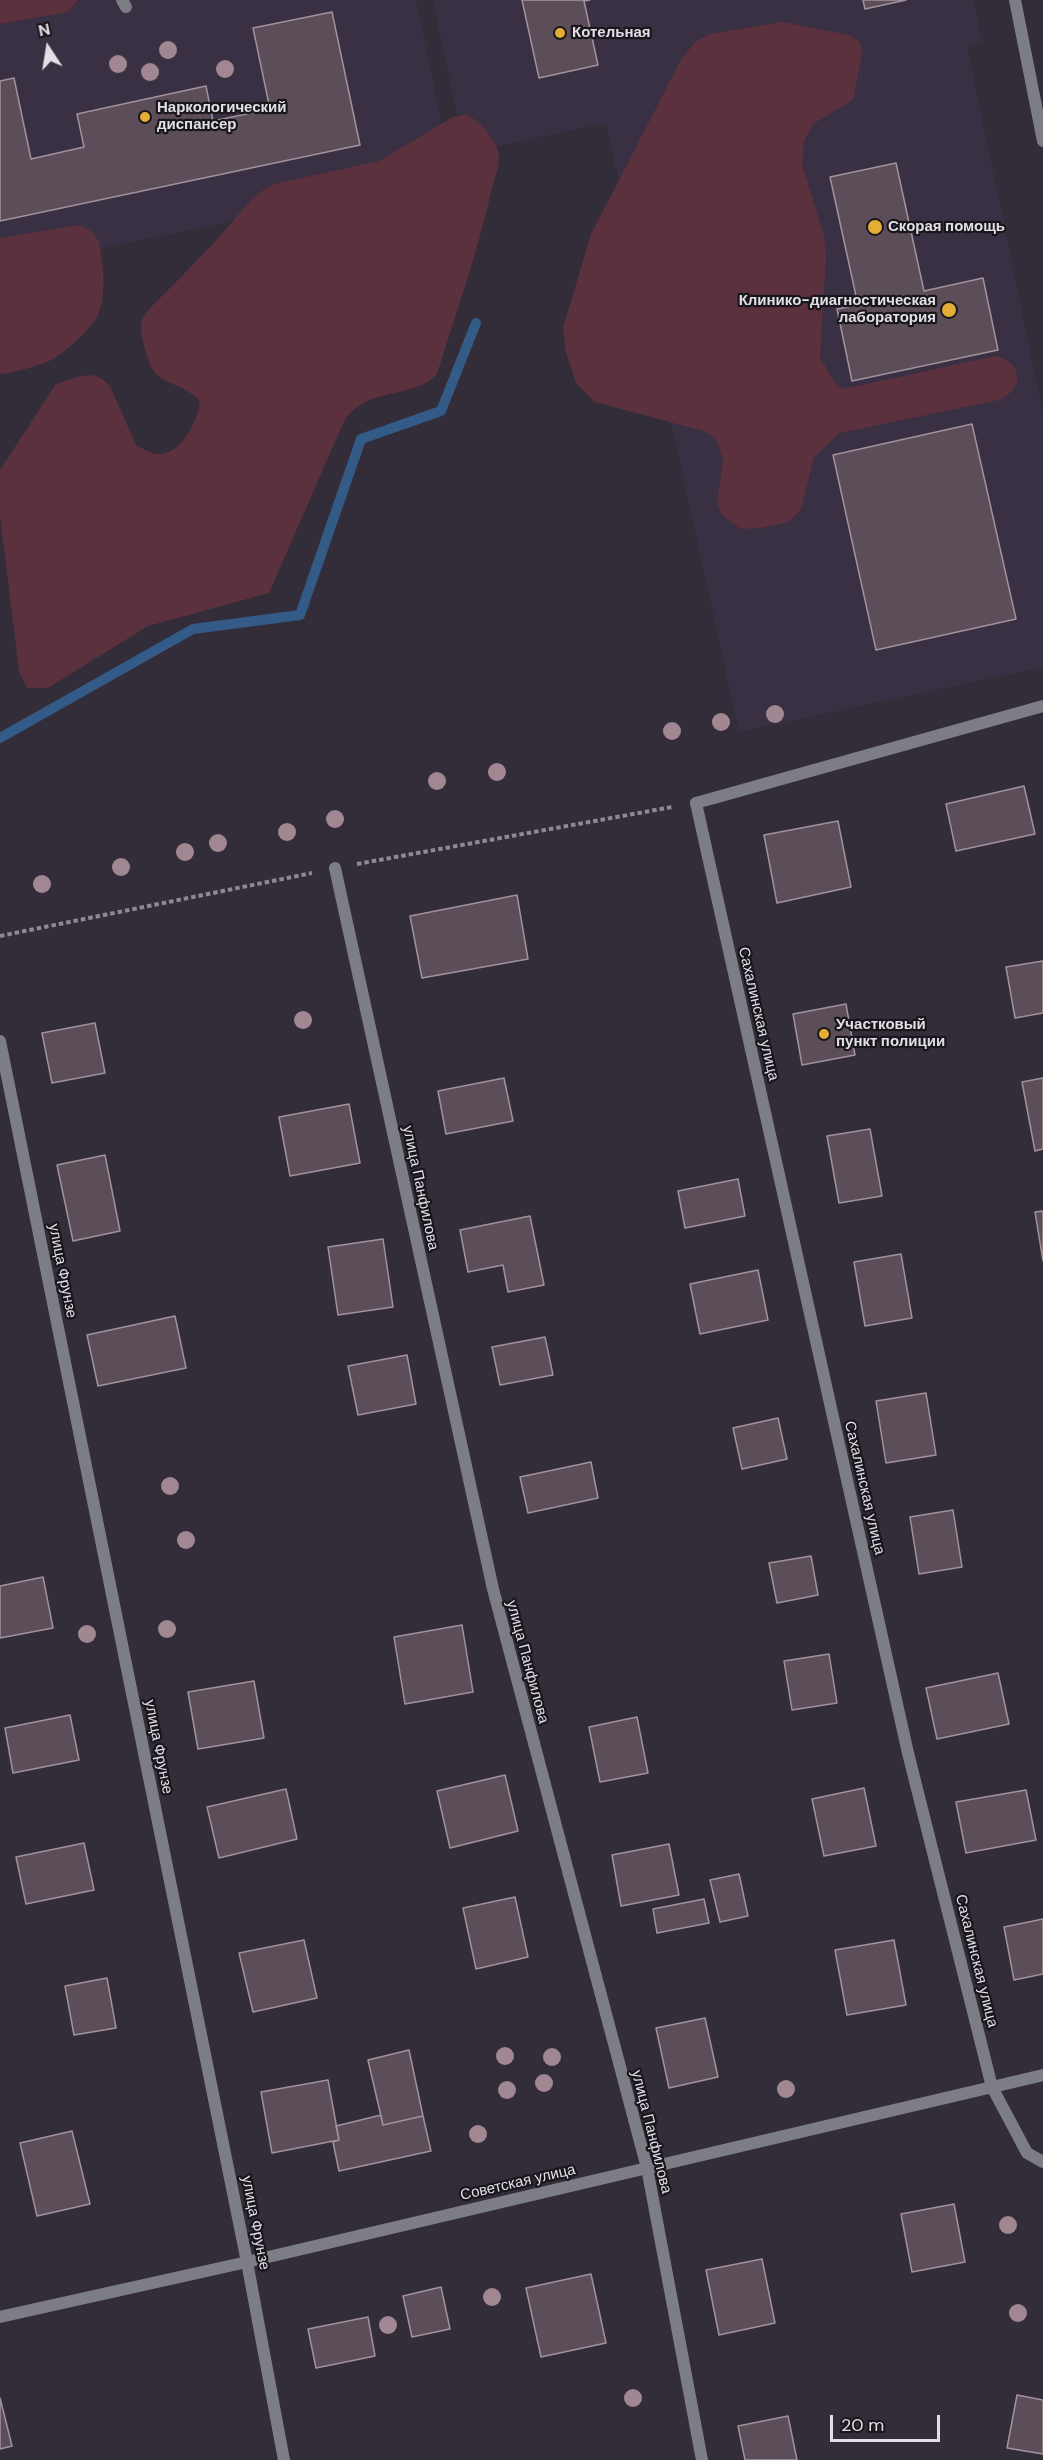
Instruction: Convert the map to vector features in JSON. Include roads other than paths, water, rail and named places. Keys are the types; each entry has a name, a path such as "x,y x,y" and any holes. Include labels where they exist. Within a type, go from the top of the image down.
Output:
{"street":[{"path":"1015,0 1043,141"},
{"name":"Сахалинская улица","path":"1043,706 696,802 908,1753 992,2087 1027,2153 1043,2162"},
{"name":"улица Панфилова","path":"335,868 493,1589 647,2168 702,2460"},
{"name":"улица Фрунзе","path":"0,1041 247,2262 284,2460"},
{"name":"Советская улица","path":"0,2317 247,2262 1043,2075"}],"waterway":[{"path":"0,738 193,629 300,615 361,439 441,411 476,323"}],"place":[{"name":"Котельная","path":"560,33"},
{"name":"Наркологический диспансер","path":"145,117"},
{"name":"Скорая помощь","path":"875,227"},
{"name":"Клинико-диагностическая лаборатория","path":"949,310"},
{"name":"Участковый пункт полиции","path":"824,1034"}]}
